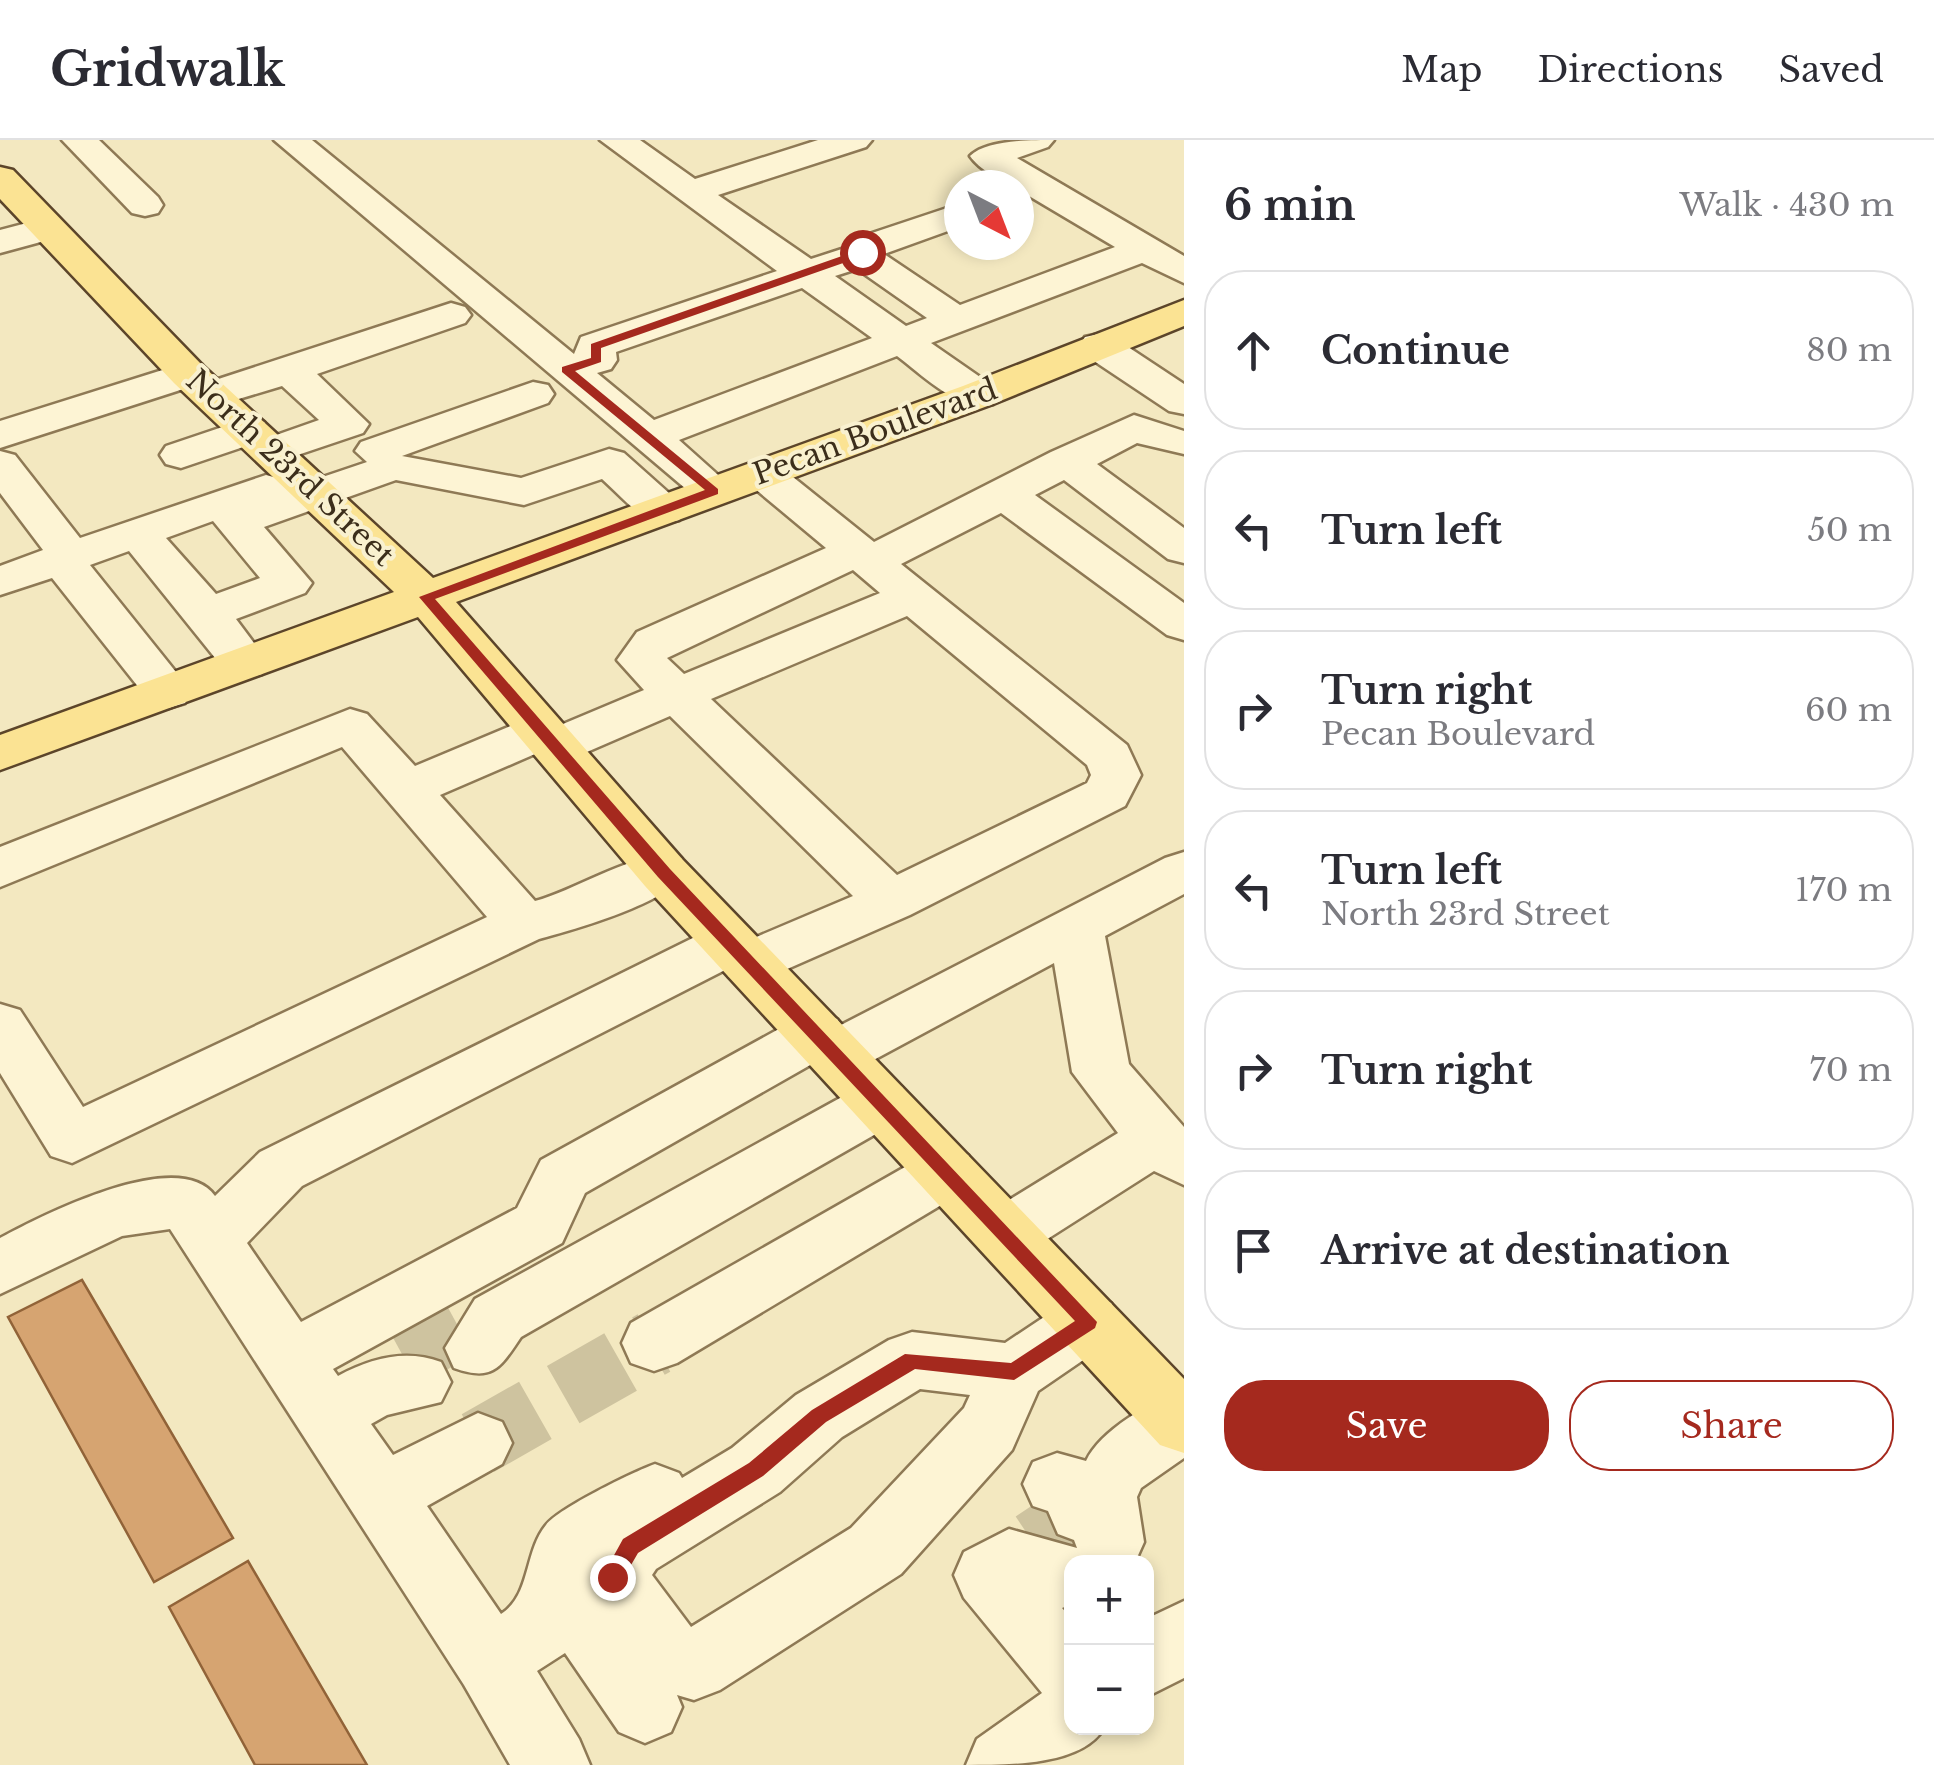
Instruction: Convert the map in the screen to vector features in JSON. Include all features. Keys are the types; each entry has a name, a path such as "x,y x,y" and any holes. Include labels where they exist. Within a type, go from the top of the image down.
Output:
{"main road":[{"name":"North 23rd Street","path":"0,178 200,385 426,597 662,871 1183,1423"},
{"name":"Pecan Boulevard","path":"4,744 168,692 663,511 978,395 1184,312"}],"street":[{"path":"79,140 145,206"},
{"path":"292,140 580,358 690,421"},
{"path":"616,140 978,395"},
{"path":"690,192 854,140"},
{"path":"974,148 1036,140"},
{"path":"974,148 1003,170"},
{"path":"1034,193 1184,272"},
{"path":"580,358 861,256 867,247 944,221"},
{"path":"0,242 46,229"},
{"path":"648,436 1144,248"},
{"path":"861,256 956,320"},
{"path":"0,435 200,385 288,370 452,315"},
{"path":"1099,346 1184,402"},
{"path":"580,358 648,436 714,492"},
{"path":"288,370 372,448"},
{"path":"181,455 284,463 372,448 533,394"},
{"path":"904,894 830,805 790,785 712,712 678,696 641,660 654,643 865,556 1134,428 1178,444"},
{"path":"2,568 66,558 138,533 226,514 284,463 372,448 524,492 610,462 663,511"},
{"path":"1066,460 1184,549"},
{"path":"0,464 168,692"},
{"path":"212,1240 281,1169 740,953 904,894 1107,794 1116,775 1109,757 763,474"},
{"path":"1003,493 1184,624"},
{"path":"207,613 290,582 226,514"},
{"path":"138,533 245,663"},
{"path":"406,789 678,696 914,596"},
{"path":"0,868 350,725 523,923"},
{"path":"0,1024 72,1139 523,923 579,909 662,871"},
{"path":"290,1360 540,1225 562,1177 826,1044 1076,928 1184,871"},
{"path":"1006,1234 1170,1150 1100,1072 1076,928"},
{"path":"478,1331 881,1102"},
{"path":"654,1343 947,1172"},
{"path":"0,1268 122,1207 160,1201 188,1206 290,1360 381,1386 381,1497 490,1660 552,1765"},
{"path":"1014,1372 912,1360 819,1416 756,1470 631,1546 612,1577 670,1658 694,1665 876,1551 988,1429 1014,1372 1088,1322"},
{"path":"490,1660 542,1628 572,1547 736,1444 819,1416"},
{"path":"1064,1664 990,1574 1058,1529 1117,1467 1183,1423"},
{"path":"381,1497 478,1443"},
{"path":"558,1583 645,1706"},
{"path":"1154,1656 1184,1635"},
{"path":"1004,1765 1064,1722"}],"building":[{"path":"82,1280 233,1538 154,1582 8,1317"},
{"path":"248,1561 367,1765 255,1765 169,1607"}],"tunnel":[{"path":"403,1356 458,1326"},
{"path":"478,1443 654,1343"},
{"path":"1034,1544 1082,1512"}],"route":[{"path":"612,1577 631,1546 756,1470 819,1416 912,1360 1014,1372 1088,1322 664,873 426,597 714,492 566,370 597,360 595,346 861,256 862,252"}]}
